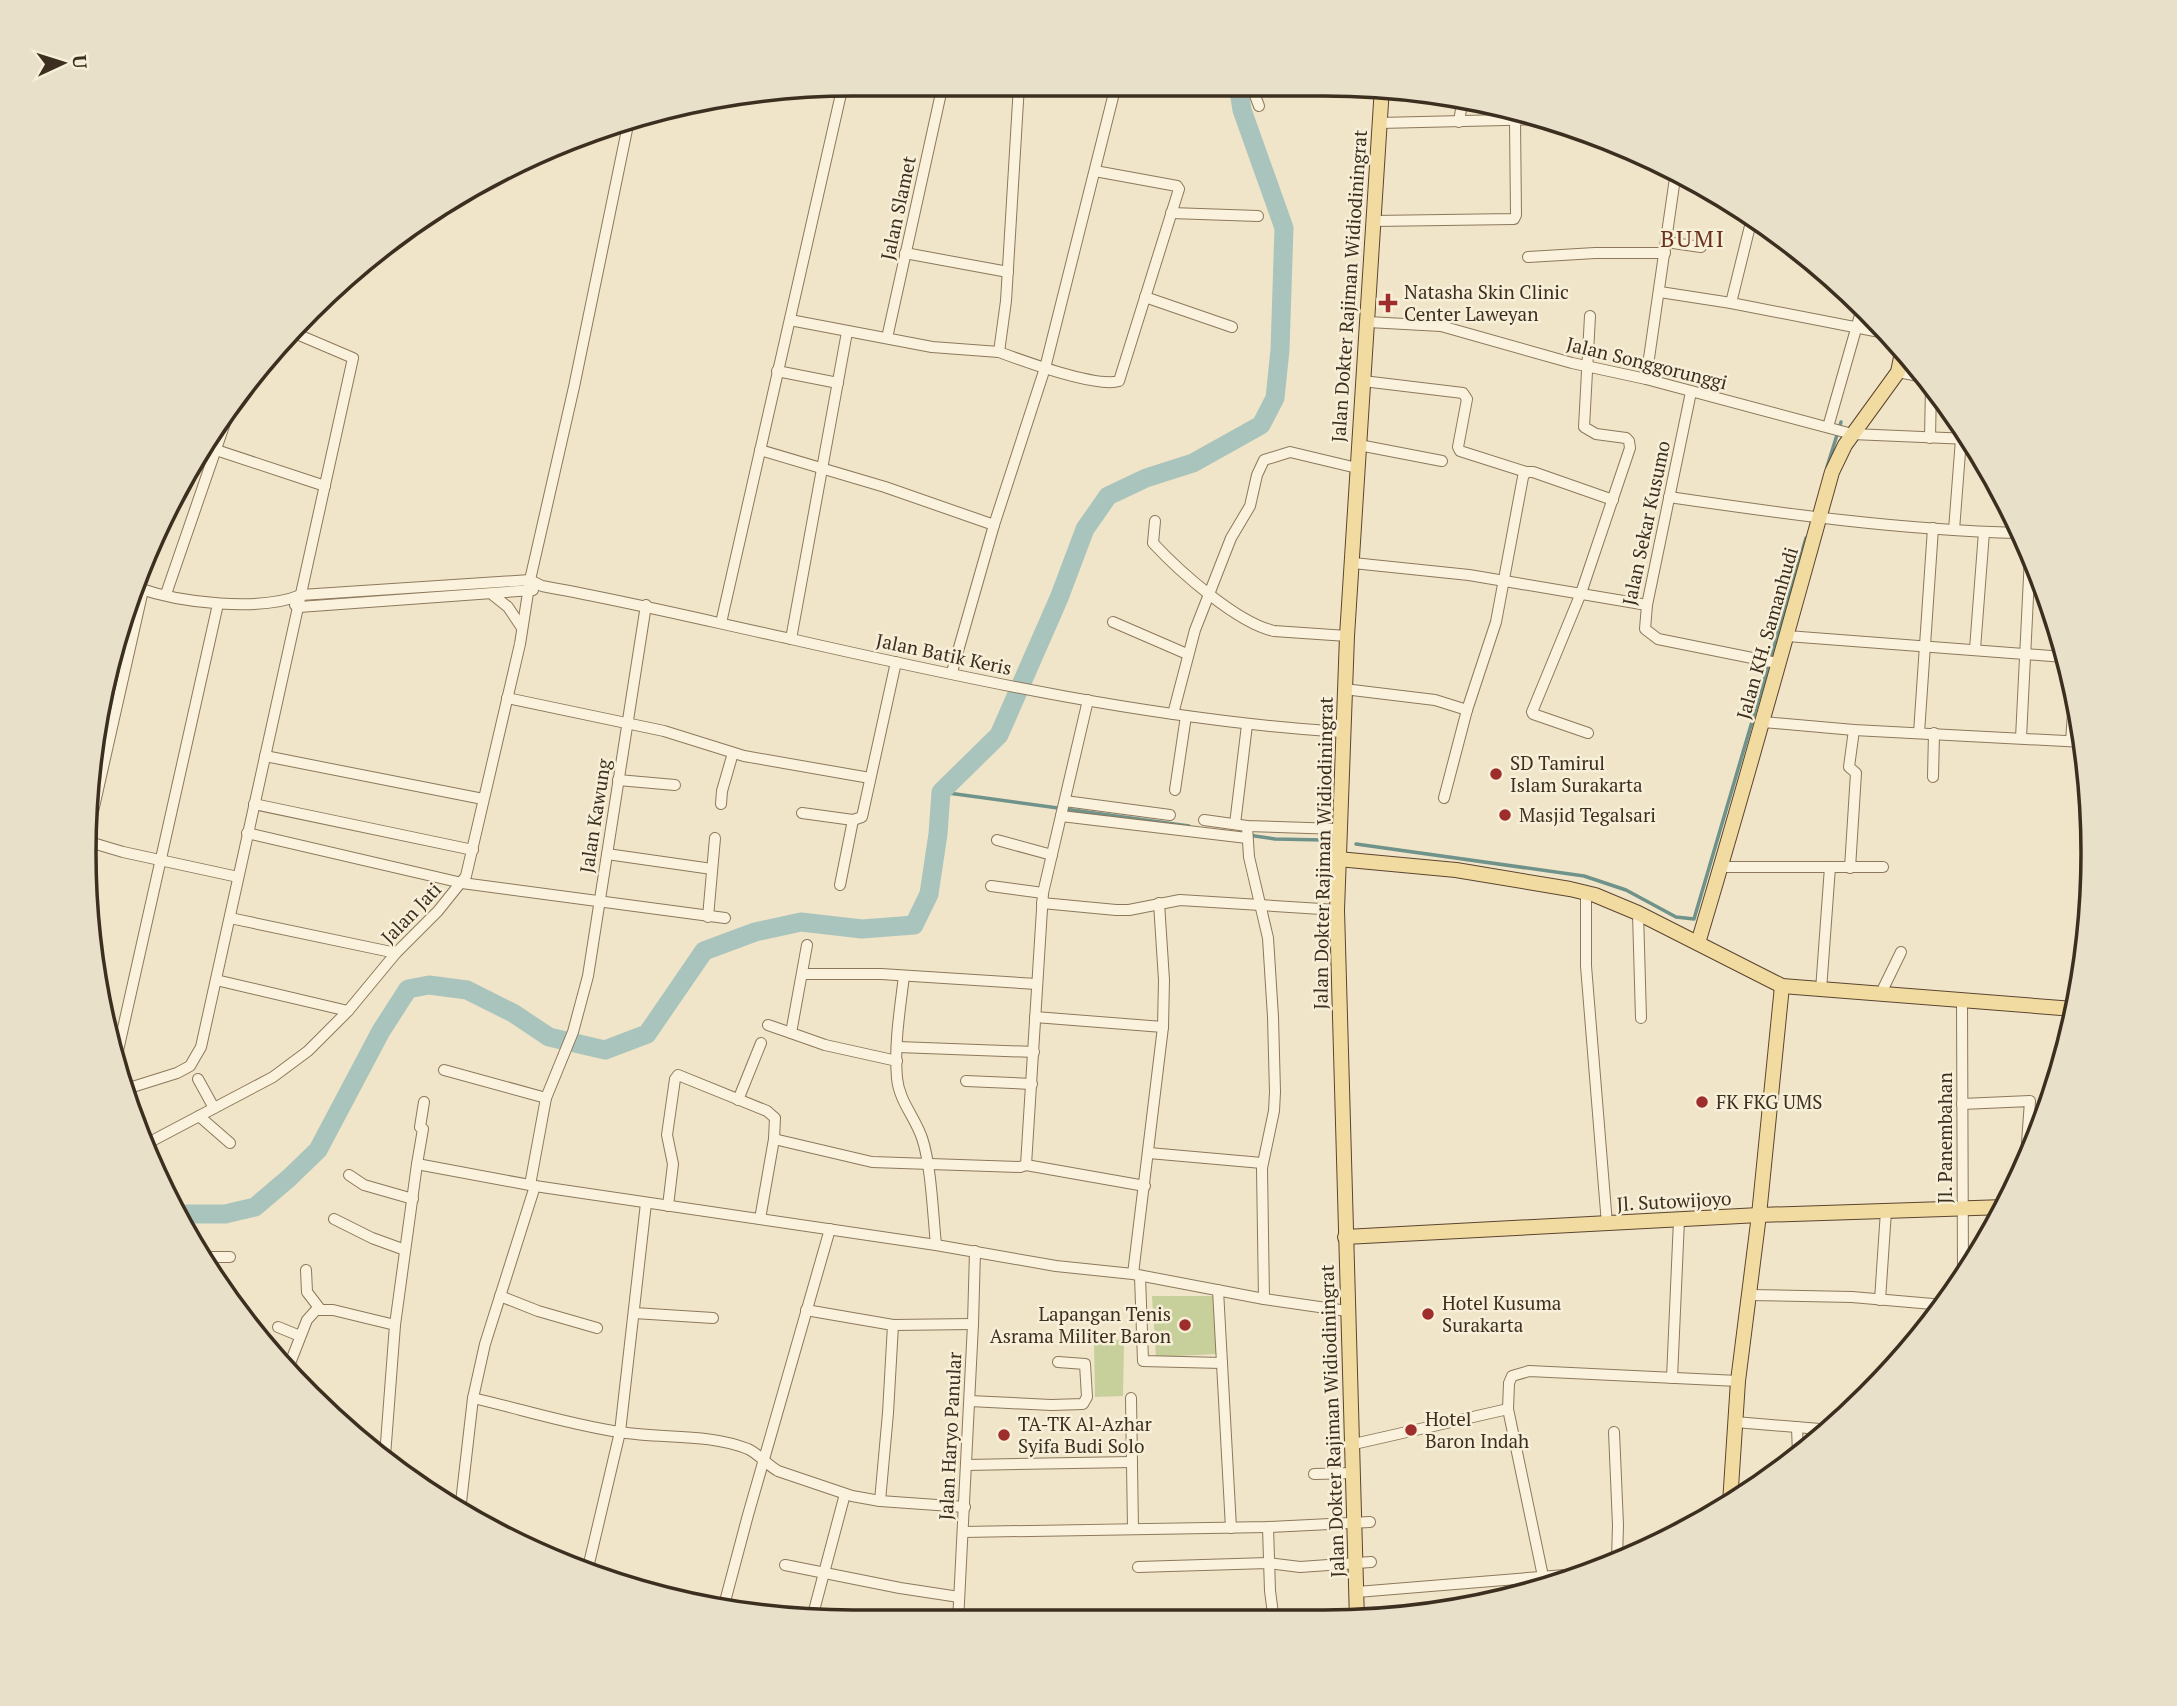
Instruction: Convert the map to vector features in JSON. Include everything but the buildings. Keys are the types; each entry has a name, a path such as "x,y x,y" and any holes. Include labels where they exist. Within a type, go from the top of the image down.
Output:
{"main road":[{"name":"Jalan Dokter Rajiman Widiodiningrat","path":"1357,1609 1357,1592 1363,1563 1354,1523 1354,1444 1347,1311 1337,910 1344,689 1381,99"},
{"name":"Jalan KH. Samanhudi","path":"1698,943 1763,722 1775,663 1787,636 1813,518 1832,472 1840,430 1898,372 1900,363"},
{"path":"1338,859 1457,870 1586,893 1638,913 1782,986 2064,1008"},
{"path":"1731,1490 1738,1381 1759,1215 1782,986"},
{"name":"Jl. Sutowijoyo","path":"1345,1237 1759,1215 1992,1208"}],"street":[{"name":"Jalan Slamet","path":"887,338 940,96"},
{"path":"999,352 1008,272 1018,96"},
{"path":"951,672 994,525 1045,368 1113,96"},
{"path":"1255,96 1259,106"},
{"path":"721,623 840,97"},
{"path":"1458,122 1461,109"},
{"path":"1373,221 1514,219 1516,215 1515,121 1379,123"},
{"name":"Jalan Jati","path":"153,1140 274,1077 294,1063 348,1012 396,953 463,883 469,870 507,698 627,131"},
{"path":"790,320 932,347 999,352 1045,368 1101,381 1119,381 1178,191 1177,186 1095,171"},
{"path":"1646,379 1674,183"},
{"path":"1171,213 1258,216"},
{"path":"1731,303 1750,228"},
{"path":"1528,257 1701,247"},
{"path":"905,253 1008,272"},
{"path":"1660,292 1871,331"},
{"path":"1145,297 1232,327"},
{"path":"1588,733 1532,712 1580,593 1614,500 1630,444 1626,438 1595,434 1584,427 1590,316"},
{"path":"1840,430 1859,318"},
{"name":"Jalan Songgorunggi","path":"1368,322 1441,326 1840,430 1957,439"},
{"path":"791,639 847,332"},
{"path":"133,1087 190,1066 201,1047 230,918 353,358 301,336"},
{"path":"777,371 838,383"},
{"path":"1898,372 1909,374"},
{"path":"1363,381 1463,393 1468,400 1459,449 1614,500"},
{"name":"Jalan Sekar Kusumo","path":"1692,392 1647,605 1644,624 1646,632 1654,637 1775,663"},
{"path":"1930,438 1931,401"},
{"path":"1359,445 1442,461"},
{"path":"214,449 325,486"},
{"path":"760,450 994,525"},
{"path":"1954,530 1964,450"},
{"path":"1173,714 1187,654 1231,538 1250,506 1257,475 1264,460 1290,452 1357,468"},
{"path":"166,594 206,463"},
{"path":"1444,798 1467,710 1496,622 1526,472"},
{"path":"1669,497 1813,518 2010,533"},
{"path":"1155,521 1153,543 1182,573 1246,620 1263,628 1347,636"},
{"path":"1919,733 1933,528"},
{"path":"1975,649 1984,532"},
{"path":"1353,563 1425,570 1647,605"},
{"path":"2021,738 2029,578"},
{"path":"144,590 218,604 286,601 301,595 530,580"},
{"name":"Jalan Batik Keris","path":"530,580 542,586 646,605 1032,691 1247,725 1342,733"},
{"path":"435,586 436,599"},
{"path":"286,601 299,607 373,603 528,592 542,586"},
{"path":"373,590 373,603"},
{"path":"493,595 508,607 522,628"},
{"path":"120,1041 218,604"},
{"name":"Jalan Kawung","path":"461,1500 473,1398 485,1344 533,1186 546,1098 573,1032 585,987 646,605"},
{"path":"109,719 133,633 137,607"},
{"path":"1113,622 1187,654"},
{"path":"1787,636 2055,656"},
{"path":"802,813 853,820 860,819 863,815 896,662"},
{"path":"1344,689 1435,700 1467,710"},
{"path":"507,698 672,733 733,753 870,778"},
{"path":"1026,1165 1042,898 1088,700"},
{"path":"1175,790 1186,716"},
{"path":"1763,722 1854,730 2071,741 2071,737"},
{"path":"1247,725 1245,831 1266,925 1275,1092 1274,1111 1262,1163 1264,1299"},
{"path":"1850,868 1856,773 1849,767 1854,730"},
{"path":"1933,777 1934,733"},
{"path":"721,804 733,753"},
{"path":"265,756 483,799"},
{"path":"618,780 675,785"},
{"path":"254,804 472,850"},
{"path":"1063,809 1170,815"},
{"path":"1063,809 1245,831 1339,829"},
{"path":"840,885 853,820"},
{"path":"1204,820 1245,831"},
{"path":"247,832 463,883 725,918"},
{"path":"708,916 715,838"},
{"path":"997,841 1052,855"},
{"path":"96,844 238,877"},
{"path":"607,854 712,869"},
{"path":"1721,867 1883,867"},
{"path":"1821,990 1830,867"},
{"path":"991,886 1042,898 1116,910 1180,900 1337,910"},
{"path":"1586,893 1586,966 1607,1224"},
{"path":"1159,903 1164,980 1163,1027 1136,1275 1143,1361 1222,1363"},
{"path":"1638,913 1641,1018"},
{"path":"230,918 396,953"},
{"path":"791,1033 807,945"},
{"path":"1881,993 1901,951"},
{"path":"803,974 904,976 1037,984"},
{"path":"904,976 897,1060 900,1092 922,1138 936,1245"},
{"path":"216,980 348,1012"},
{"name":"Jl. Panembahan","path":"1962,1000 1962,1258"},
{"path":"1035,1017 1163,1027"},
{"path":"768,1025 825,1045 897,1060"},
{"path":"738,1100 761,1043"},
{"path":"898,1046 1034,1052"},
{"path":"444,1070 546,1098"},
{"path":"668,1206 673,1164 667,1135 676,1075 772,1113 776,1123 760,1219"},
{"path":"198,1079 214,1108"},
{"path":"966,1081 1032,1084"},
{"path":"1962,1104 2030,1101 2028,1130"},
{"path":"386,1448 395,1325 424,1129 421,1127 424,1102"},
{"path":"199,1116 230,1143"},
{"path":"774,1139 853,1159 927,1165 1026,1165 1145,1186"},
{"path":"1149,1153 1262,1163"},
{"path":"417,1164 533,1186 830,1228 1347,1311"},
{"path":"349,1175 364,1185 413,1199"},
{"path":"589,1562 620,1432 646,1203"},
{"path":"1880,1300 1886,1211"},
{"path":"334,1219 372,1238 405,1250"},
{"path":"1672,1378 1679,1220"},
{"path":"726,1598 830,1228"},
{"name":"Jalan Haryo Panular","path":"958,1610 975,1251"},
{"path":"214,1256 230,1257"},
{"path":"306,1270 307,1292 320,1309 395,1325"},
{"path":"1218,1290 1231,1528"},
{"path":"500,1296 538,1311 597,1328"},
{"path":"1749,1296 1834,1296 1931,1305"},
{"path":"291,1360 307,1320 320,1309"},
{"path":"806,1310 892,1325 973,1324"},
{"path":"634,1313 713,1318"},
{"path":"880,1501 892,1325"},
{"path":"278,1327 300,1336"},
{"path":"970,1401 1083,1404 1087,1397 1085,1364 1058,1362"},
{"path":"1543,1577 1508,1409 1508,1383 1512,1376 1542,1372 1738,1381"},
{"path":"473,1398 620,1432 713,1441 748,1449 778,1471 845,1494 880,1501 965,1507"},
{"path":"1131,1398 1133,1529"},
{"path":"1354,1444 1508,1409"},
{"path":"1735,1422 1815,1429"},
{"path":"1797,1427 1798,1443"},
{"path":"1614,1432 1617,1551"},
{"path":"967,1465 1132,1462"},
{"path":"1314,1474 1354,1473"},
{"path":"814,1608 845,1494"},
{"path":"963,1532 1231,1528 1370,1522"},
{"path":"1268,1527 1268,1563 1273,1610"},
{"path":"1138,1567 1268,1563 1300,1567 1363,1563"},
{"path":"785,1565 959,1597"},
{"path":"1357,1592 1527,1582"}],"green space":[{"name":"Lapangan Tenis Asrama Militer Baron","path":"1152,1296 1215,1296 1217,1354 1156,1357"},
{"path":"1124,1340 1123,1396 1095,1397 1094,1341"}],"waterway":[{"path":"189,1214 225,1214 255,1207 318,1150 381,1031 408,989 429,985 467,990 513,1013 549,1037 605,1050 647,1034 704,951 755,932 801,922 862,929 914,925 929,894 941,792 999,735 1059,598 1085,529 1108,496 1146,478 1193,463 1261,425 1275,398 1280,350 1284,228 1242,110 1240,96"},
{"path":"1827,467 1841,422"},
{"path":"1356,844 1584,876 1626,890 1676,917 1694,919 1806,538"},
{"path":"941,792 1189,826"},
{"path":"1248,835 1275,839 1324,840"}],"place":[{"name":"Natasha Skin Clinic Center Laweyan","path":"1388,303"},
{"name":"SD Tamirul Islam Surakarta","path":"1496,774"},
{"name":"Masjid Tegalsari","path":"1505,815"},
{"name":"FK FKG UMS","path":"1702,1102"},
{"name":"Hotel Kusuma Surakarta","path":"1428,1314"},
{"name":"Lapangan Tenis Asrama Militer Baron","path":"1185,1325"},
{"name":"Hotel Baron Indah","path":"1411,1430"},
{"name":"TA-TK Al-Azhar Syifa Budi Solo","path":"1004,1435"}],"district":[{"name":"BUMI","path":"1693,239"}]}
